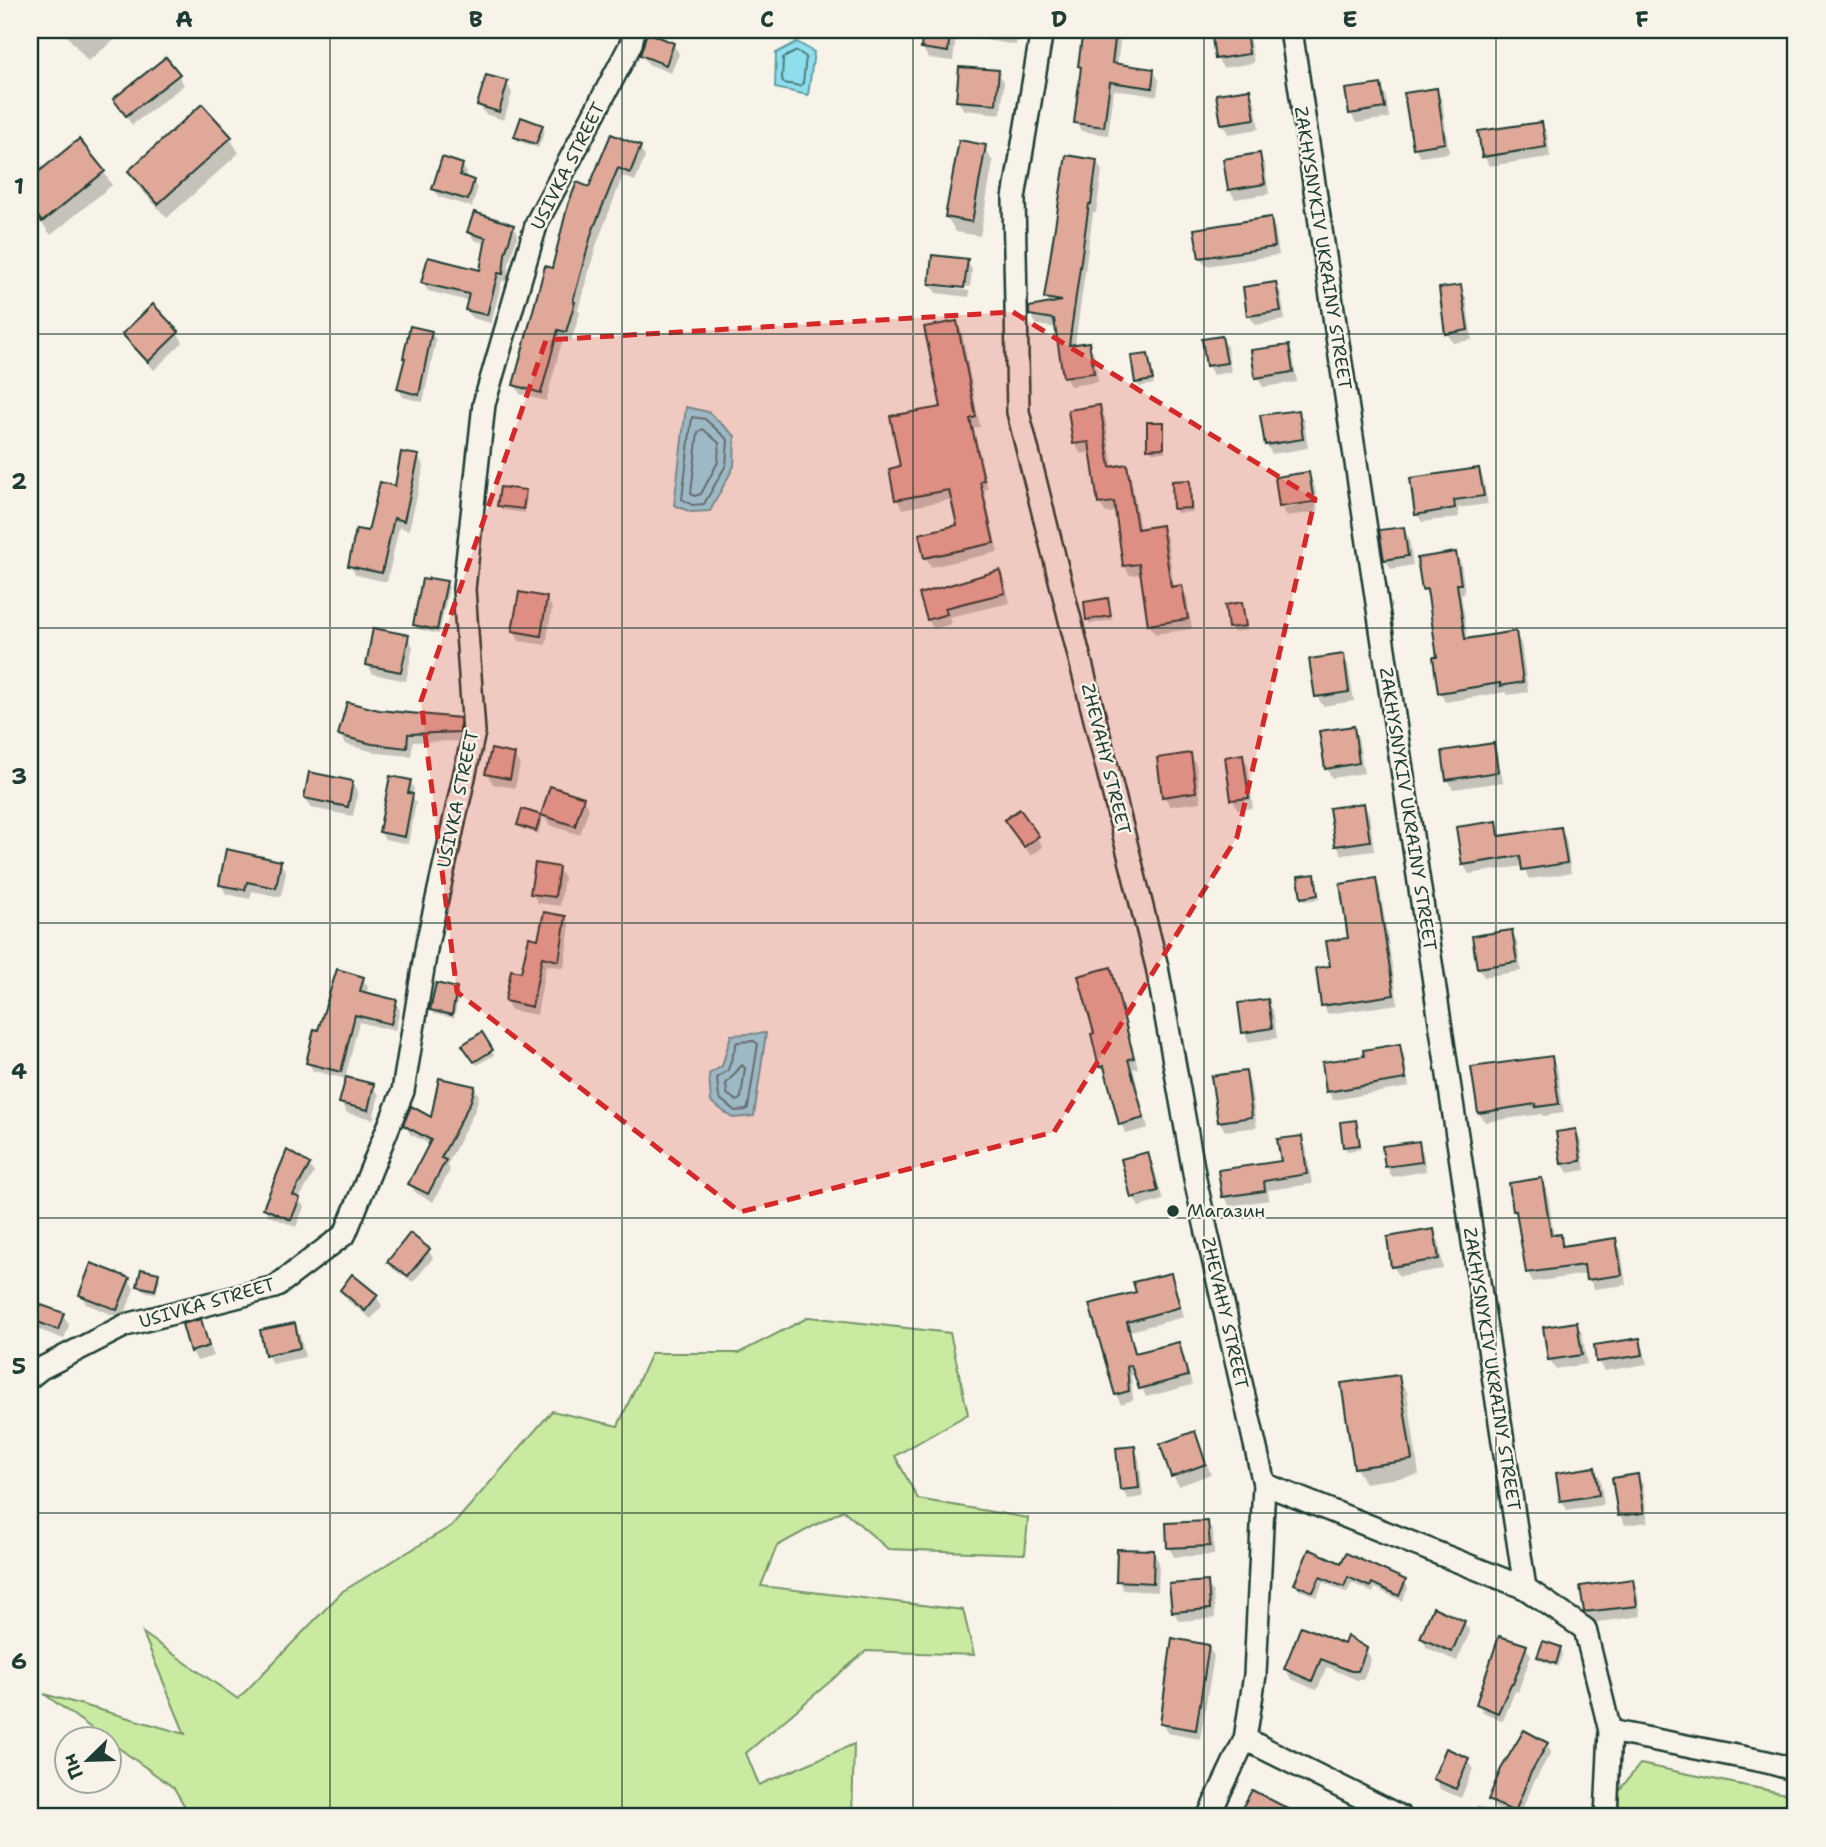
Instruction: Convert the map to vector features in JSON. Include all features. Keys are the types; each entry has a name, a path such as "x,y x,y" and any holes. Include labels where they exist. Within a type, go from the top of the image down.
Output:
{"street":[{"name":"USIVKA STREET","path":"30,1377 40,1369 126,1325 275,1287 345,1234 402,1091 426,944 474,732 464,589 484,404 537,222 631,44 634,30"},
{"name":"ZHEVAHY STREET","path":"1042,30 1014,198 1018,412 1157,967 1196,1184 1264,1484 1255,1675 1245,1739 1208,1817"},
{"name":"ZAKHYSNYKIV UKRAINY STREET","path":"1290,30 1525,1588"},
{"path":"1264,1484 1525,1588 1585,1629 1610,1731 1606,1817"},
{"path":"1610,1731 1796,1770"},
{"path":"1245,1739 1401,1817"}],"highlighted area":[{"path":"1013,312 1315,499 1237,837 1054,1132 740,1212 457,992 421,701 546,340"}],"green space":[{"path":"809,1317 950,1333 968,1414 895,1456 918,1499 1028,1518 1025,1554 888,1549 843,1510 777,1546 761,1586 963,1610 974,1655 866,1651 746,1753 759,1785 854,1744 852,1817 191,1817 174,1788 122,1750 122,1724 86,1724 44,1694 185,1734 143,1633 238,1699 343,1591 453,1525 552,1411 618,1426 651,1353 739,1353"},
{"path":"1640,1764 1796,1796 1796,1817 1615,1817 1614,1797"}],"water":[{"path":"797,42 814,52 808,95 775,88 776,53"},
{"path":"686,407 708,412 735,436 734,466 710,511 691,512 674,505"},
{"path":"766,1033 754,1116 733,1118 711,1102 709,1074 722,1066 731,1035"}],"building":[{"path":"923,30 950,30 948,52 921,48"},
{"path":"1083,30 1116,32 1112,63 1154,69 1152,88 1110,82 1104,127 1074,123"},
{"path":"1211,30 1246,30 1249,54 1215,59"},
{"path":"647,32 674,43 666,65 640,55"},
{"path":"166,57 180,74 126,116 113,99"},
{"path":"959,67 999,70 996,104 956,101"},
{"path":"486,75 508,81 499,112 477,105"},
{"path":"1381,84 1385,108 1349,114 1345,89"},
{"path":"1437,88 1445,143 1413,148 1404,93"},
{"path":"1250,89 1255,119 1221,124 1216,94"},
{"path":"202,104 232,137 158,204 128,171"},
{"path":"521,117 543,125 536,144 514,137"},
{"path":"1542,122 1546,147 1482,157 1478,131"},
{"path":"611,134 641,146 630,173 618,168 592,232 566,332 558,330 541,393 513,385 545,266 552,268 568,204 577,182 589,187"},
{"path":"79,139 105,171 42,222 30,206 30,179"},
{"path":"959,140 986,145 972,222 945,217"},
{"path":"1260,153 1265,184 1228,190 1223,159"},
{"path":"1066,155 1097,160 1069,345 1089,342 1094,373 1063,377 1054,319 1029,315 1029,307 1062,301 1044,298"},
{"path":"442,157 463,164 460,175 474,180 468,200 432,189"},
{"path":"474,212 514,225 505,254 503,274 498,273 487,315 465,310 469,294 421,283 428,257 480,270 486,238 467,232"},
{"path":"1271,217 1275,247 1199,258 1194,229"},
{"path":"932,255 968,259 964,288 929,284"},
{"path":"1276,282 1281,311 1247,316 1243,287"},
{"path":"1461,285 1468,330 1445,334 1439,288"},
{"path":"153,304 179,332 148,362 122,334"},
{"path":"957,321 976,417 970,419 984,480 980,481 994,543 924,558 919,534 957,525 949,490 895,500 889,469 900,466 890,416 941,407 924,327"},
{"path":"410,326 432,331 419,395 397,389"},
{"path":"1222,336 1227,363 1206,366 1202,339"},
{"path":"1289,345 1293,372 1255,378 1251,350"},
{"path":"1148,354 1153,380 1135,383 1131,356"},
{"path":"1100,405 1110,467 1127,464 1137,529 1162,525 1171,587 1182,585 1188,619 1148,625 1139,564 1123,566 1114,502 1098,504 1089,442 1073,444 1068,410"},
{"path":"1299,410 1303,439 1265,445 1260,415"},
{"path":"1147,422 1164,422 1164,448 1147,449"},
{"path":"401,452 419,455 404,521 394,518 382,573 348,566 356,529 368,531 380,482 395,486"},
{"path":"1479,468 1484,496 1454,500 1455,508 1415,515 1410,478"},
{"path":"1309,472 1314,502 1279,507 1275,477"},
{"path":"1190,480 1191,508 1173,509 1172,481"},
{"path":"500,487 526,490 523,509 497,506"},
{"path":"1404,527 1408,556 1384,560 1379,530"},
{"path":"1456,552 1461,584 1457,584 1465,639 1516,631 1523,682 1438,693 1433,657 1437,657 1427,589 1422,590 1417,558"},
{"path":"1000,570 1005,593 945,608 947,614 927,620 919,594"},
{"path":"422,579 447,581 437,630 413,625"},
{"path":"519,592 547,597 541,636 512,631"},
{"path":"1108,598 1111,616 1086,620 1084,602"},
{"path":"1242,602 1246,626 1228,628 1225,605"},
{"path":"373,628 409,635 401,672 366,665"},
{"path":"1344,654 1349,692 1315,697 1309,659"},
{"path":"347,702 379,710 460,718 460,732 408,734 407,748 372,744 338,735"},
{"path":"1354,726 1359,763 1325,769 1319,731"},
{"path":"1494,743 1498,772 1446,780 1442,751"},
{"path":"491,749 515,754 510,779 485,774"},
{"path":"1191,753 1196,792 1162,797 1157,758"},
{"path":"1243,754 1249,798 1231,800 1225,757"},
{"path":"309,772 353,781 348,807 304,798"},
{"path":"390,776 411,780 408,793 413,794 405,837 379,832"},
{"path":"550,786 584,797 575,826 541,815"},
{"path":"1364,803 1370,841 1335,846 1329,808"},
{"path":"522,809 541,815 536,831 517,825"},
{"path":"1020,809 1039,836 1024,847 1004,820"},
{"path":"1497,821 1499,836 1561,827 1567,863 1522,870 1520,856 1462,865 1456,827"},
{"path":"226,849 281,861 276,888 247,882 245,890 219,885"},
{"path":"535,863 559,867 555,897 530,894"},
{"path":"1315,874 1318,895 1301,898 1298,876"},
{"path":"1376,878 1394,995 1321,1006 1316,968 1330,966 1326,941 1348,938 1340,884"},
{"path":"544,912 566,916 559,961 542,957 532,1007 505,1001 511,970 521,972 529,937 538,939"},
{"path":"1512,930 1517,962 1477,968 1472,936"},
{"path":"1111,967 1134,1058 1128,1059 1144,1118 1119,1125 1104,1066 1099,1067 1091,1034 1094,1033 1078,976"},
{"path":"337,969 364,977 360,991 397,1000 391,1024 355,1015 341,1072 306,1063 314,1029 318,1030"},
{"path":"436,983 457,988 452,1015 430,1010"},
{"path":"1268,999 1272,1028 1242,1033 1238,1003"},
{"path":"482,1032 493,1050 474,1062 462,1045"},
{"path":"1400,1044 1406,1079 1326,1092 1322,1062 1364,1056 1363,1050"},
{"path":"1552,1056 1559,1104 1536,1107 1536,1104 1478,1113 1471,1067"},
{"path":"1246,1071 1252,1117 1218,1122 1211,1076"},
{"path":"346,1077 374,1084 368,1110 339,1103"},
{"path":"439,1078 475,1086 471,1101 441,1158 446,1160 428,1194 408,1184 431,1140 403,1125 411,1106 431,1117"},
{"path":"1356,1120 1360,1145 1343,1147 1340,1122"},
{"path":"1576,1129 1581,1161 1561,1164 1556,1132"},
{"path":"1302,1136 1307,1174 1264,1181 1265,1191 1222,1197 1218,1170 1281,1161 1277,1139"},
{"path":"1419,1141 1422,1162 1385,1167 1382,1146"},
{"path":"287,1150 310,1164 293,1195 300,1198 291,1220 263,1208"},
{"path":"1148,1152 1158,1191 1131,1198 1121,1159"},
{"path":"1542,1178 1551,1235 1561,1234 1562,1246 1616,1238 1622,1275 1586,1280 1584,1265 1526,1273 1509,1183"},
{"path":"1434,1229 1439,1259 1391,1267 1387,1237"},
{"path":"410,1233 430,1249 408,1276 387,1262"},
{"path":"91,1263 130,1278 117,1310 79,1295"},
{"path":"141,1269 159,1273 155,1290 137,1286"},
{"path":"1171,1273 1180,1307 1127,1322 1135,1353 1179,1342 1188,1376 1139,1389 1131,1365 1127,1366 1129,1391 1115,1395 1089,1304 1136,1292 1133,1282"},
{"path":"352,1274 378,1295 365,1311 340,1290"},
{"path":"30,1301 64,1313 58,1330 30,1319"},
{"path":"201,1319 209,1346 190,1352 182,1324"},
{"path":"1577,1322 1582,1355 1548,1360 1543,1327"},
{"path":"295,1323 300,1348 265,1355 260,1330"},
{"path":"1640,1338 1643,1355 1596,1362 1594,1345"},
{"path":"1399,1375 1412,1460 1354,1468 1341,1383"},
{"path":"1195,1431 1206,1464 1171,1477 1160,1444"},
{"path":"1135,1446 1139,1488 1120,1490 1116,1448"},
{"path":"1595,1467 1599,1495 1560,1501 1556,1473"},
{"path":"1638,1474 1644,1513 1618,1516 1612,1478"},
{"path":"1208,1521 1210,1546 1167,1548 1166,1523"},
{"path":"1117,1549 1154,1550 1153,1583 1116,1581"},
{"path":"1309,1549 1341,1563 1346,1553 1406,1580 1399,1596 1372,1583 1370,1587 1348,1577 1344,1587 1320,1577 1313,1592 1294,1584"},
{"path":"1633,1579 1637,1606 1584,1612 1580,1586"},
{"path":"1208,1581 1210,1609 1172,1612 1169,1584"},
{"path":"1433,1607 1465,1621 1452,1652 1420,1638"},
{"path":"1301,1626 1344,1644 1347,1636 1367,1648 1358,1671 1351,1671 1321,1659 1312,1681 1284,1669"},
{"path":"1499,1636 1527,1645 1513,1684 1498,1713 1476,1704"},
{"path":"1172,1638 1209,1645 1196,1730 1160,1724"},
{"path":"1543,1641 1561,1647 1556,1664 1537,1657"},
{"path":"1524,1730 1548,1743 1530,1774 1515,1812 1488,1800 1501,1769"},
{"path":"1446,1748 1469,1758 1456,1789 1433,1779"},
{"path":"1252,1790 1304,1817 1237,1817"}],"place":[{"name":"Магазин","path":"1173,1211"}]}
